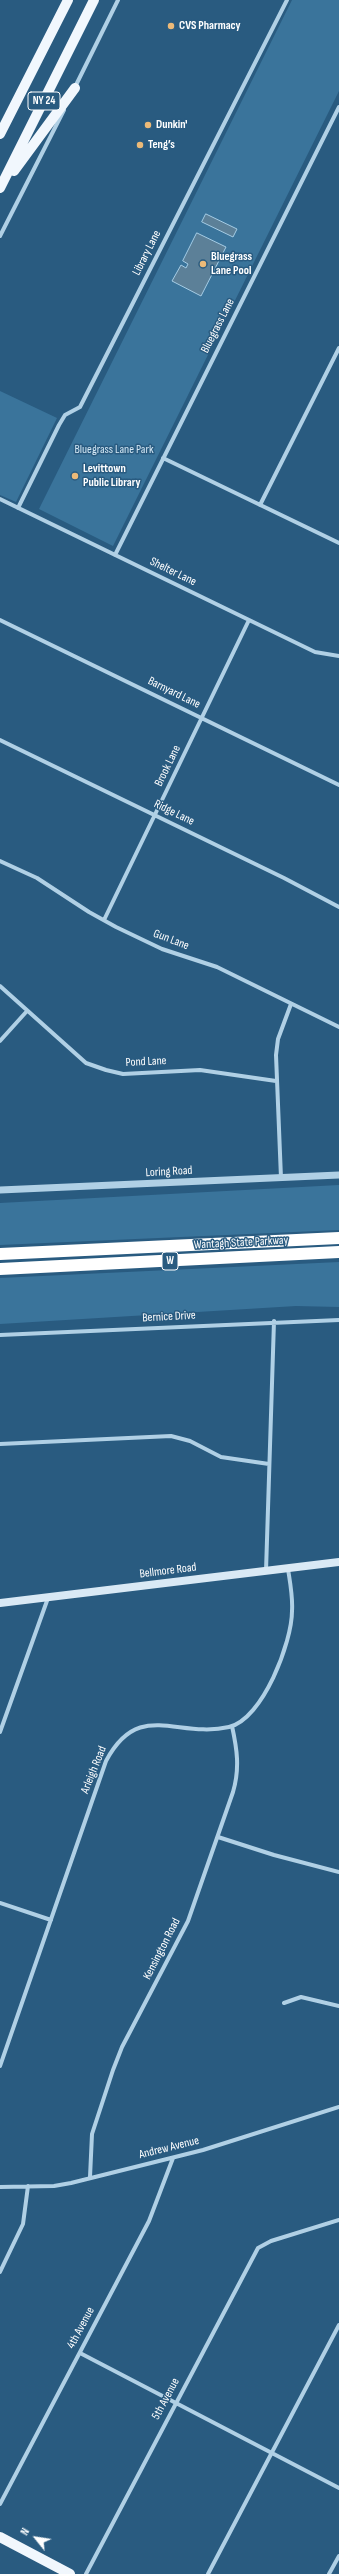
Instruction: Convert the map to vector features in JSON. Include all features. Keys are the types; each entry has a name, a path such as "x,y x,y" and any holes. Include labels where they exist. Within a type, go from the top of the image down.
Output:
{"highway":[{"name":"Wantagh State Parkway","path":"0,1254 339,1238"},
{"name":"Wantagh State Parkway","path":"0,1269 339,1252"}],"main road":[{"name":"NY 24","path":"0,134 68,0"},
{"name":"NY 24","path":"0,190 94,0"},
{"path":"0,190 75,88"},
{"name":"Bellmore Road","path":"0,1604 339,1562"},
{"path":"0,2537 70,2574"}],"street":[{"path":"0,236 118,0"},
{"name":"Library Lane","path":"18,508 65,415 80,407 287,0"},
{"name":"Bluegrass Lane","path":"114,555 339,107"},
{"path":"260,505 339,348"},
{"path":"162,458 339,543"},
{"name":"Shelter Lane","path":"0,499 315,652 339,656"},
{"name":"Barnyard Lane","path":"0,620 339,785"},
{"name":"Brook Lane","path":"104,920 249,620"},
{"name":"Ridge Lane","path":"0,740 155,815 339,907"},
{"name":"Gun Lane","path":"0,861 37,878 89,912 162,949 217,967 339,1027"},
{"name":"Pond Lane","path":"0,986 86,1063 106,1070 122,1074 200,1070 276,1081"},
{"path":"281,1178 276,1081 278,1039 291,1004"},
{"path":"0,1041 27,1011"},
{"name":"Loring Road","path":"0,1190 339,1175"},
{"name":"Bernice Drive","path":"0,1335 274,1321 339,1320"},
{"path":"266,1571 268,1464 274,1321"},
{"path":"0,1444 171,1436 190,1441 221,1458 268,1464"},
{"path":"232,1726 256,1707 272,1681 291,1622 292,1610 288,1569"},
{"path":"0,1732 48,1598"},
{"name":"Arleigh Road","path":"0,2066 106,1761 115,1744 132,1730 153,1724 199,1730 232,1726"},
{"name":"Kensington Road","path":"90,2177 92,2134 113,2070 122,2047 188,1921 218,1837 237,1773 238,1755 232,1726"},
{"path":"218,1837 274,1856 339,1872"},
{"path":"0,1903 51,1920"},
{"path":"284,2002 301,1997 339,2006"},
{"name":"Andrew Avenue","path":"0,2187 54,2186 173,2158 339,2107"},
{"name":"4th Avenue","path":"0,2504 149,2221 173,2158"},
{"path":"0,2272 23,2224 28,2186"},
{"name":"5th Avenue","path":"86,2574 252,2256 258,2248 271,2241 339,2220"},
{"path":"208,2574 339,2325"},
{"path":"80,2353 339,2488"},
{"path":"330,2574 339,2556"}],"green space":[{"name":"Bluegrass Lane Park","path":"292,0 339,0 339,91 113,546 39,509"},
{"path":"0,391 57,418 16,502 0,495"},
{"path":"339,1185 339,1230 0,1245 0,1203"},
{"path":"339,1262 339,1307 296,1306 0,1324 0,1278"}],"shaded area":[{"path":"206,214 237,229 233,237 202,222"},
{"name":"Bluegrass Lane Pool","path":"197,233 226,247 201,296 172,281 181,265 186,268 188,264 183,261"}],"place":[{"name":"CVS Pharmacy","path":"171,26"},
{"name":"Dunkin'","path":"148,125"},
{"name":"Teng’s","path":"140,145"},
{"name":"Bluegrass Lane Pool","path":"203,264"},
{"name":"Levittown Public Library","path":"75,476"}]}
